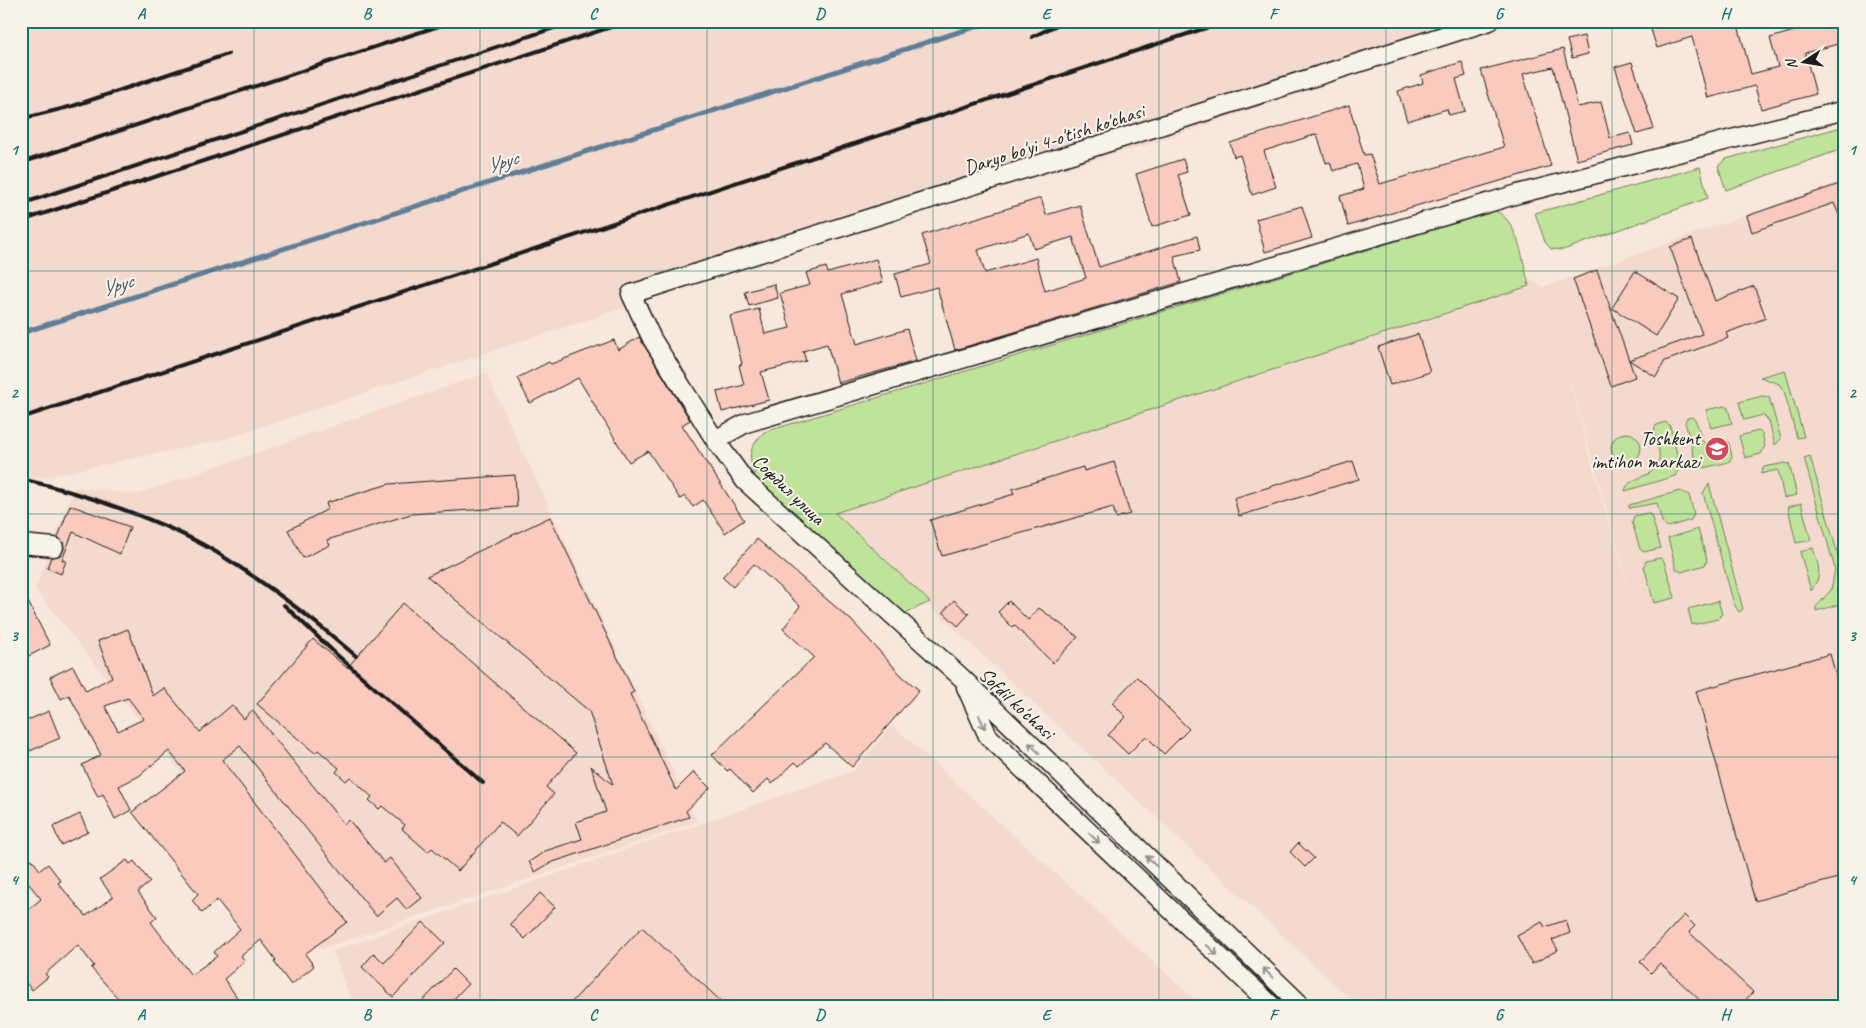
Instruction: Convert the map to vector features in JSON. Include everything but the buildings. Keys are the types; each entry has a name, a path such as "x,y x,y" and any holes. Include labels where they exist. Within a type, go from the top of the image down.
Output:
{"street":[{"name":"Daryo bo'yi 4-o'tish ko'chasi","path":"631,294 1490,21"},
{"path":"715,440 746,423 1509,197 1845,110"},
{"name":"Софдил улица","path":"631,294 652,338 715,440 745,481 962,678"},
{"path":"21,544 54,547"},
{"name":"Sofdil ko'chasi","path":"962,678 1304,1007"},
{"name":"Sofdil ko'chasi","path":"962,678 988,736 1273,1007"},
{"path":"1159,900 1174,884"}],"shaded area":[{"path":"21,21 1517,21 1143,146 947,202 221,440 21,482"},
{"path":"1845,180 1845,1007 1359,1007 826,509 1529,278 1544,287","holes":["1562,351 1629,590 1591,461"]},
{"path":"486,373 697,822 321,949 35,589 75,487 137,494"},
{"path":"892,725 1203,1007 348,1007 352,1004 333,951 853,771"}],"green space":[{"path":"1845,126 1845,148 1726,190 1718,166 1726,159"},
{"path":"1700,167 1708,198 1563,250 1551,249 1545,242 1535,213"},
{"path":"1496,211 1504,216 1515,234 1529,286 835,513 930,602 903,614 756,479 751,464 751,454 754,444 764,432"},
{"path":"1785,370 1804,437 1797,438 1784,391 1779,384 1760,377"},
{"path":"1762,396 1769,397 1781,439 1775,445 1769,421 1763,415 1744,420 1739,402"},
{"path":"1724,406 1728,408 1732,423 1711,428 1706,410"},
{"path":"1692,417 1696,422 1704,443 1724,440 1729,443 1732,456 1729,462 1703,468 1696,464 1685,422 1687,418"},
{"path":"1665,422 1670,425 1680,467 1675,476 1625,491 1630,483 1648,474 1658,463 1659,452 1655,437 1655,426"},
{"path":"1758,431 1762,433 1765,446 1761,454 1745,458 1739,436"},
{"path":"1626,433 1637,437 1641,448 1637,459 1626,463 1615,459 1611,448 1615,437"},
{"path":"1810,456 1845,580 1845,603 1816,611 1816,607 1831,590 1835,569 1804,458"},
{"path":"1789,464 1797,495 1784,498 1778,470 1760,474 1764,467"},
{"path":"1709,484 1743,609 1739,612 1734,604 1703,493"},
{"path":"1680,491 1689,495 1694,514 1691,520 1668,527 1662,522 1657,503 1629,508 1629,505"},
{"path":"1801,503 1811,540 1796,543 1788,507"},
{"path":"1647,513 1651,515 1661,548 1644,552 1640,549 1632,522 1634,516"},
{"path":"1698,529 1707,560 1705,565 1681,572 1676,569 1668,538"},
{"path":"1813,548 1819,571 1811,591 1800,552"},
{"path":"1660,558 1664,561 1675,598 1654,603 1644,566 1646,561"},
{"path":"1718,601 1722,614 1718,619 1692,625 1688,609"}],"waterway":[{"name":"Урус","path":"21,333 993,21"}],"railway":[{"path":"21,163 454,21"},
{"path":"21,204 575,21"},
{"path":"21,221 629,21"},
{"path":"1032,37 1065,21"},
{"path":"21,418 1227,21"},
{"path":"21,119 73,106 228,54"},
{"path":"21,479 121,509 195,540 235,564 271,589 323,628 356,656"},
{"path":"284,605 336,654 483,783"}],"place":[{"name":"Toshkent imtihon markazi","path":"1717,449"}]}
